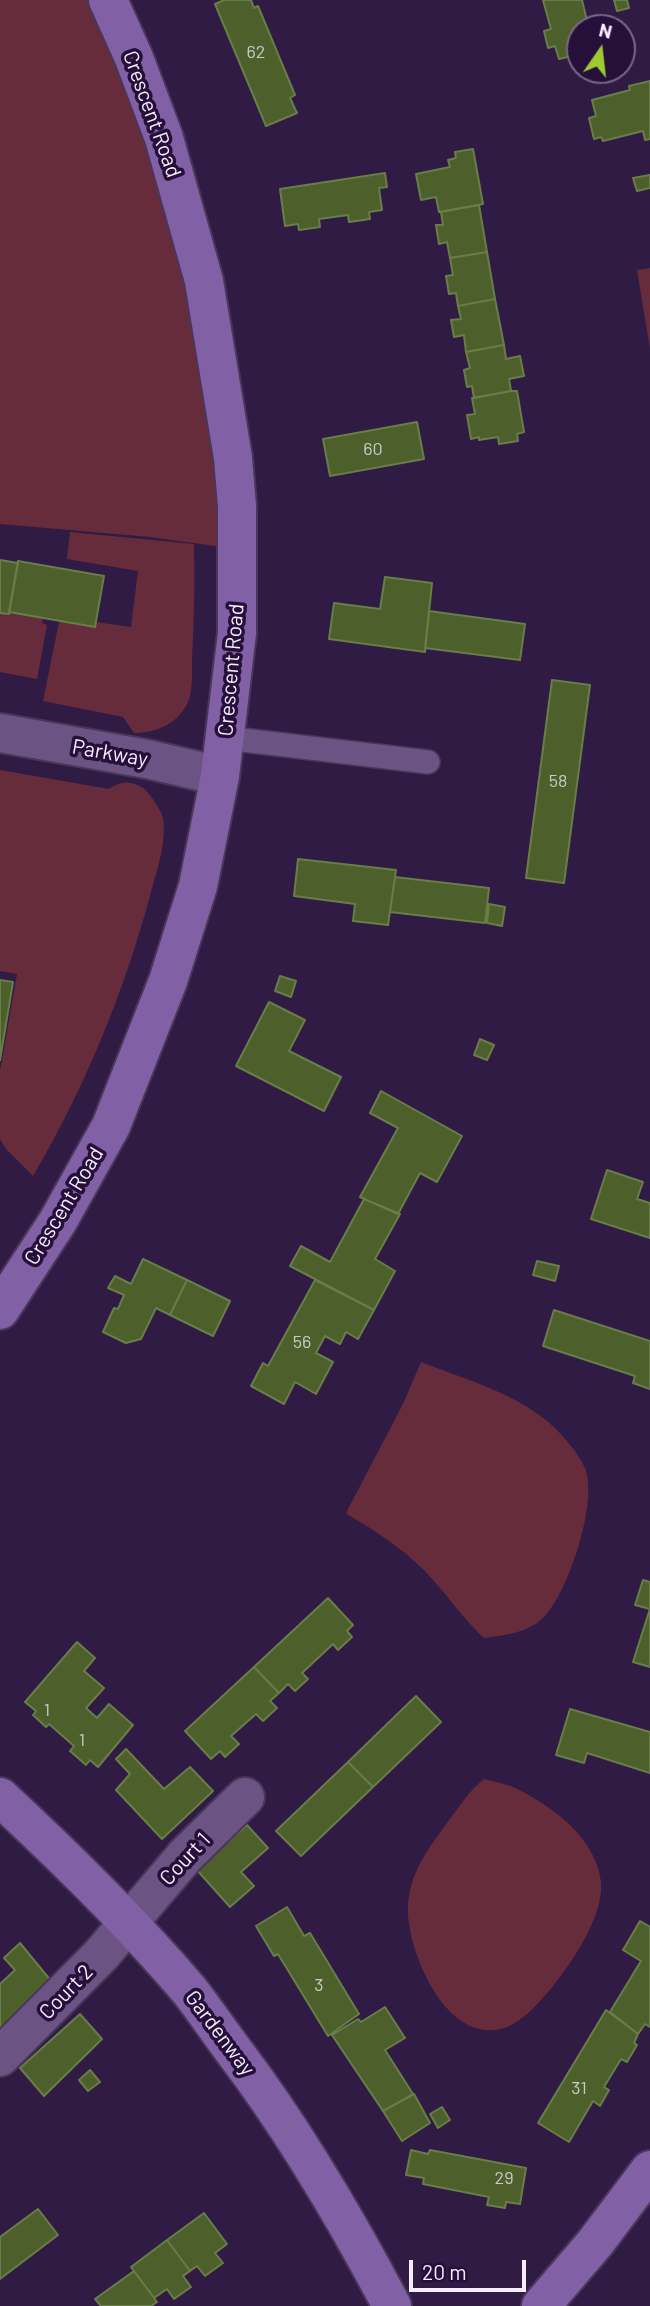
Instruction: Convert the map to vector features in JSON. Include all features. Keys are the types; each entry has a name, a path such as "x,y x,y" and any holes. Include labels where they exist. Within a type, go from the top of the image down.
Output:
{"street":[{"name":"Crescent Road","path":"0,1310 58,1222 111,1126 168,981 198,886 220,776 237,633 237,506 233,458 204,281 164,138 134,58 108,0"},
{"name":"Parkway","path":"0,733 147,759 220,776"},
{"name":"Gardenway","path":"0,1797 74,1865 191,1992 271,2102 354,2234 392,2306"},
{"name":"Court 1","path":"127,1922 186,1856 245,1797"},
{"name":"Court 2","path":"0,2057 101,1955 127,1922"},
{"path":"541,2306 595,2242 650,2170"}],"lane":[{"path":"226,738 428,762"}],"shaded area":[{"path":"0,0 108,0 164,138 237,549 150,537 0,524"},
{"path":"650,268 650,349 637,270"},
{"path":"70,532 194,544 191,692 184,710 166,726 134,733 123,717 43,701 60,617 131,627 138,571 67,559"},
{"path":"0,609 43,616 42,623 47,625 37,679 0,672"},
{"path":"0,770 109,789 121,783 134,784 146,790 155,802 162,815 164,827 163,846 141,929 116,1002 70,1108 33,1176 6,1149 0,1139 0,1071 17,974 0,971"},
{"path":"421,1362 486,1387 533,1411 563,1436 584,1466 588,1481 588,1500 585,1522 571,1567 553,1605 544,1617 524,1630 484,1638 415,1561 347,1514 403,1404"},
{"path":"484,1779 515,1788 533,1797 572,1827 591,1852 598,1866 601,1882 598,1909 586,1937 561,1976 520,2020 495,2030 477,2029 462,2021 436,1994 412,1940 408,1908 413,1880 424,1856 466,1798"}],"building":[{"path":"224,0 251,0 254,8 258,6 295,95 290,98 297,113 266,126 215,4"},
{"path":"543,0 582,0 585,14 566,14 566,57 559,59 555,46 548,48 544,31 551,29"},
{"path":"614,0 627,0 629,8 617,11"},
{"path":"650,81 650,139 645,140 643,131 603,141 601,137 594,139 589,118 596,116 592,100 630,90 629,86"},
{"path":"473,149 483,204 439,212 436,197 421,200 416,174 450,167 448,160 456,158 455,152"},
{"path":"385,173 387,187 379,188 382,210 369,212 370,219 349,222 348,215 319,219 320,227 299,230 298,224 285,226 280,189"},
{"path":"650,175 650,188 637,191 633,178"},
{"path":"479,205 487,252 450,258 447,242 439,244 436,225 443,225 441,212"},
{"path":"487,252 495,299 458,306 456,293 449,294 446,276 453,275 450,258"},
{"path":"495,299 504,345 466,352 464,335 454,337 451,320 461,319 458,306"},
{"path":"504,345 506,359 520,356 524,376 509,379 511,391 474,398 472,386 467,387 464,370 470,368 466,352"},
{"path":"517,391 524,432 517,434 518,441 499,444 498,437 471,439 467,415 475,414 472,398"},
{"path":"417,422 424,459 330,476 323,439"},
{"path":"0,560 18,563 9,614 0,613"},
{"path":"18,561 104,576 95,627 9,612"},
{"path":"385,577 432,583 425,652 329,639 334,603 380,609"},
{"path":"429,611 525,624 520,660 425,648"},
{"path":"552,680 590,685 564,883 526,878"},
{"path":"298,859 396,870 388,925 353,921 355,904 294,896"},
{"path":"395,877 489,888 485,923 390,912"},
{"path":"489,904 505,907 502,926 487,923"},
{"path":"280,976 296,981 291,997 275,991"},
{"path":"0,980 13,982 0,1060"},
{"path":"269,1002 305,1020 289,1051 341,1077 324,1111 236,1066"},
{"path":"480,1039 494,1045 487,1060 474,1055"},
{"path":"381,1091 462,1136 437,1182 420,1173 398,1214 360,1197 398,1128 370,1113"},
{"path":"607,1170 643,1182 637,1199 650,1203 650,1238 591,1219"},
{"path":"364,1199 400,1214 375,1259 395,1271 374,1310 290,1266 301,1246 330,1262"},
{"path":"143,1259 187,1280 170,1315 156,1308 141,1339 126,1343 103,1332 114,1308 118,1309 124,1295 108,1288 115,1276 131,1284"},
{"path":"537,1261 559,1266 555,1281 533,1275"},
{"path":"187,1280 230,1301 213,1336 170,1315"},
{"path":"315,1280 374,1310 358,1339 346,1332 340,1344 325,1336 316,1353 333,1362 316,1394 295,1382 284,1404 251,1386 263,1363 268,1366"},
{"path":"554,1310 650,1341 650,1389 633,1383 635,1376 543,1346"},
{"path":"643,1580 650,1582 650,1609 635,1605"},
{"path":"328,1598 353,1625 347,1631 352,1637 338,1650 333,1644 302,1673 308,1679 295,1691 288,1684 279,1693 254,1667"},
{"path":"648,1615 650,1616 650,1667 633,1662"},
{"path":"77,1642 95,1658 84,1671 104,1688 86,1708 97,1718 109,1704 133,1725 98,1767 90,1760 86,1765 70,1751 74,1746 49,1724 46,1727 33,1715 36,1711 25,1702"},
{"path":"254,1667 279,1693 270,1701 277,1708 263,1721 256,1714 231,1736 239,1744 225,1757 220,1751 211,1759 185,1731"},
{"path":"416,1696 441,1722 373,1787 348,1762"},
{"path":"570,1709 650,1732 650,1773 587,1753 584,1763 556,1755"},
{"path":"126,1749 164,1789 190,1767 213,1791 162,1839 116,1790 130,1774 116,1759"},
{"path":"348,1762 373,1787 301,1856 276,1831"},
{"path":"247,1825 268,1848 241,1872 254,1886 230,1907 196,1869"},
{"path":"287,1907 304,1936 310,1933 359,2014 328,2036 278,1954 274,1956 256,1926"},
{"path":"640,1921 650,1927 650,2027 645,2024 638,2034 610,2012 641,1961 623,1950"},
{"path":"20,1943 56,1987 0,2037 0,1984 15,1970 4,1958"},
{"path":"385,2007 405,2038 385,2050 413,2094 383,2111 332,2035"},
{"path":"606,2010 638,2034 634,2043 637,2045 627,2062 621,2059 604,2087 609,2090 600,2106 593,2101 569,2142 538,2123"},
{"path":"80,2014 102,2039 44,2096 20,2068"},
{"path":"90,2070 100,2082 88,2091 79,2080"},
{"path":"414,2094 430,2123 402,2141 383,2111"},
{"path":"442,2107 450,2120 438,2128 430,2114"},
{"path":"411,2150 428,2154 430,2150 526,2168 520,2204 506,2202 505,2208 487,2205 489,2197 423,2184 424,2178 406,2175"},
{"path":"38,2209 58,2235 0,2279 0,2237"},
{"path":"204,2213 227,2244 215,2253 223,2263 205,2276 197,2266 190,2271 167,2240"},
{"path":"167,2240 190,2271 183,2276 191,2287 174,2299 167,2289 154,2298 131,2267"},
{"path":"134,2271 157,2302 151,2306 101,2306 95,2299"}]}
